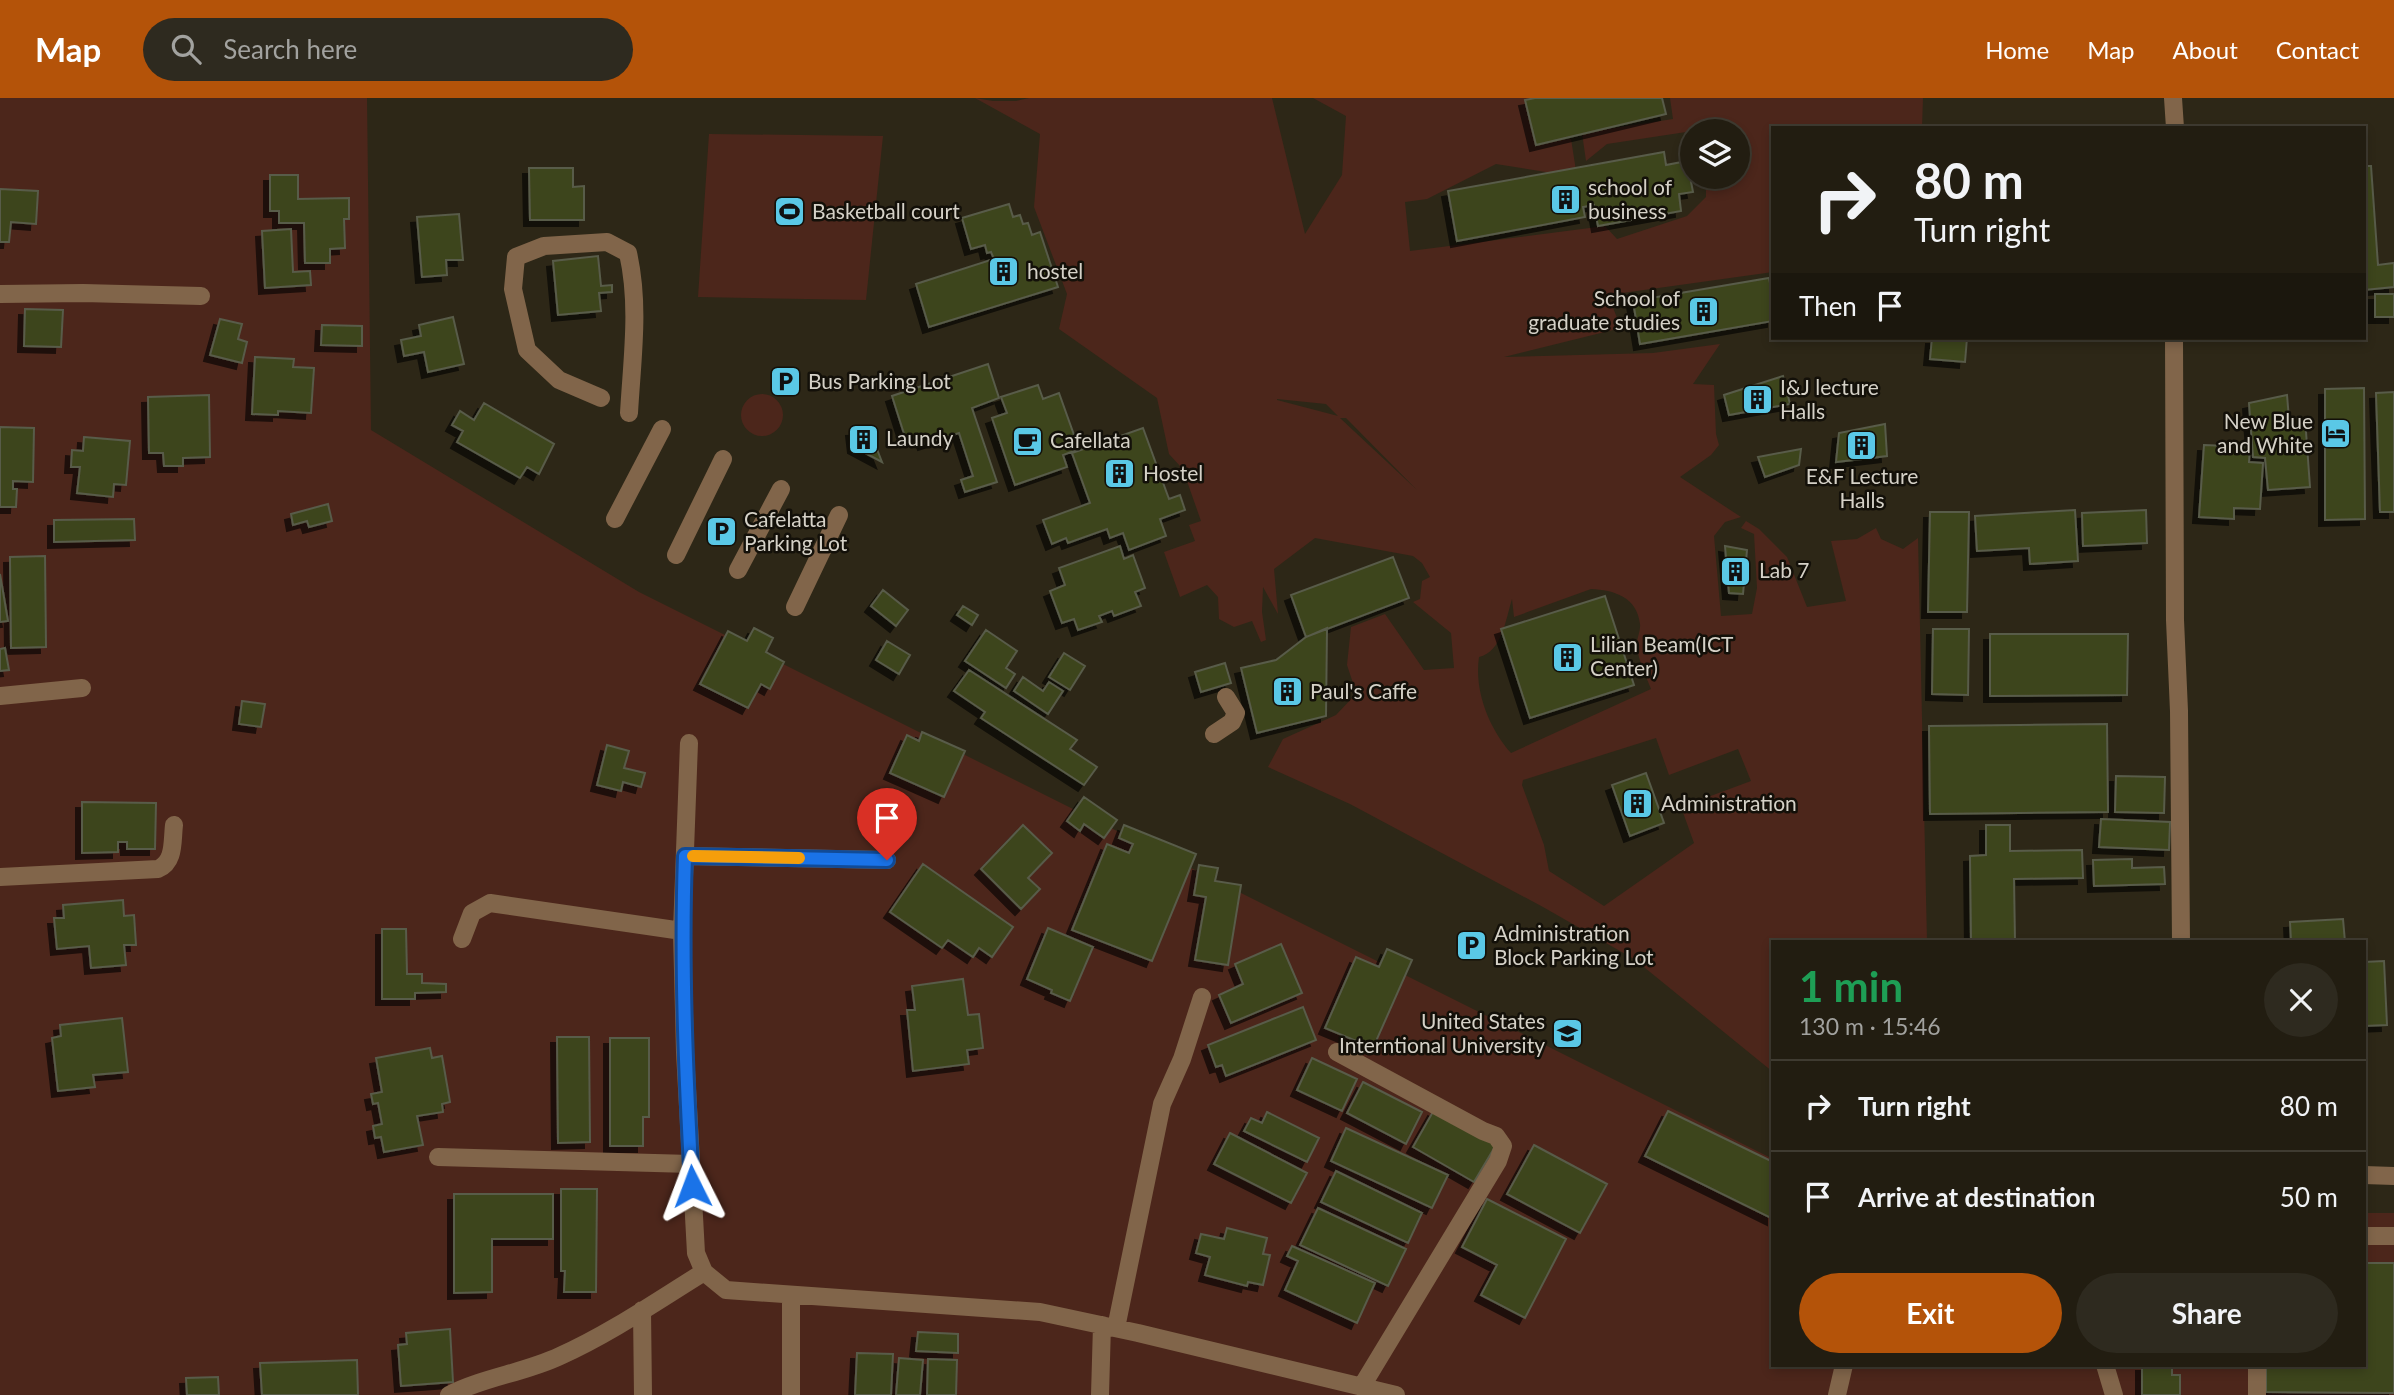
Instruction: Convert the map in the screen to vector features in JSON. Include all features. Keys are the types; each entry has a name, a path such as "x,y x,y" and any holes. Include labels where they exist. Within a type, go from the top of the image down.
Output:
{"street":[{"path":"2174,98 2175,126"},
{"path":"601,398 559,380 527,350 513,289 516,257 544,246 607,242 628,253 634,282 635,315 629,413"},
{"path":"0,294 201,296"},
{"path":"2174,340 2175,620 2179,711 2181,940"},
{"path":"615,519 662,429"},
{"path":"676,555 723,459"},
{"path":"738,570 781,489"},
{"path":"795,607 839,515"},
{"path":"0,696 82,688"},
{"path":"1214,734 1232,722 1236,713 1226,697"},
{"path":"689,743 682,931 685,1052 696,1253 704,1272 726,1290 1040,1312 1396,1395"},
{"path":"0,877 158,869 167,865 170,859 174,825"},
{"path":"685,856 887,860"},
{"path":"461,939 472,913 490,903 682,931"},
{"path":"1101,1395 1109,1327 1162,1104 1182,1059 1202,997"},
{"path":"1337,1052 1496,1136 1503,1146 1498,1161 1362,1386"},
{"path":"438,1157 691,1164"},
{"path":"2366,1175 2394,1176"},
{"path":"2366,1236 2394,1236"},
{"path":"449,1395 562,1356 704,1272"},
{"path":"791,1296 792,1395"},
{"path":"642,1310 643,1395"},
{"path":"1837,1395 1844,1367"},
{"path":"2106,1367 2114,1395"},
{"path":"2257,1367 2257,1395"}],"shaded area":[{"path":"0,98 367,98 371,430 639,592 1771,1158 1771,1367 2366,1367 2366,1213 2394,1213 2394,1395 0,1395"},
{"path":"975,98 1016,101 1029,98 1272,98 1305,234 1342,175 1346,116 1313,98 1560,98 1560,140 1571,139 1577,177 1496,164 1427,199 1405,202 1410,251 1605,226 1617,239 1687,216 1706,197 1706,189 1750,189 1750,119 1680,119 1680,133 1607,144 1586,161 1582,133 1673,119 1670,98 1923,98 1922,126 1771,126 1771,272 1608,295 1621,328 1504,357 1653,353 1720,344 1693,384 1714,385 1719,445 1711,455 1680,477 1741,517 1725,522 1714,536 1721,616 1752,614 1757,588 1754,534 1741,528 1746,521 1759,529 1787,557 1807,607 1846,601 1831,541 1857,539 1876,528 1881,539 1903,549 1918,538 1927,940 1771,940 1771,1070 1634,959 1350,804 1268,767 1283,739 1336,715 1357,695 1347,665 1351,627 1385,614 1424,670 1454,668 1451,633 1413,602 1420,599 1422,581 1430,577 1422,563 1413,556 1315,538 1274,569 1278,614 1263,587 1262,612 1266,640 1261,642 1252,621 1234,627 1219,619 1218,597 1207,585 1180,597 1164,552 1195,541 1189,525 1201,521 1182,467 1177,475 1180,466 1169,454 1157,398 1059,329 1067,294 1034,207 1040,134","holes":["1277,399 1326,404 1338,416","1340,418 1346,418 1417,490","1591,589 1608,591 1629,601 1638,615 1638,651 1651,689 1511,753 1490,721 1481,696 1478,670 1479,657 1487,654 1498,641 1512,599 1514,617","1656,738 1669,775 1738,749 1751,781 1681,807 1694,843 1604,906 1549,871 1544,845 1522,785 1523,780"]},
{"name":"Basketball court","path":"709,134 883,136 866,300 698,297"},
{"path":"762,394 777,400 783,415 777,430 762,436 747,430 741,415 747,400"}],"building":[{"path":"1662,98 1666,114 1536,145 1525,100"},
{"name":"school of business","path":"1664,152 1666,165 1680,162 1680,189 1692,189 1693,192 1679,194 1681,211 1598,226 1594,205 1583,207 1585,217 1457,241 1448,191"},
{"path":"2366,166 2371,166 2378,265 2394,263 2394,287 2366,290"},
{"path":"529,168 573,168 573,187 584,186 584,220 530,220"},
{"path":"270,175 298,175 298,199 349,198 349,219 344,219 345,248 330,249 330,263 305,263 304,223 279,223 279,211 270,211"},
{"path":"0,189 38,191 36,224 11,222 9,242 0,242"},
{"name":"hostel","path":"1009,204 1013,217 1020,215 1023,224 1028,223 1032,235 1040,232 1058,287 929,327 916,284 994,259 991,252 987,253 985,245 971,249 962,218"},
{"path":"459,214 463,260 446,260 447,275 422,277 417,217"},
{"path":"291,229 293,272 310,271 311,285 265,288 262,231"},
{"path":"598,256 601,286 612,285 612,292 599,293 601,311 558,315 553,261"},
{"name":"School of graduate studies","path":"1769,278 1771,321 1640,344 1633,301"},
{"path":"2375,294 2394,294 2394,317 2375,317"},
{"path":"25,309 63,310 61,347 24,346"},
{"path":"453,317 464,364 428,372 424,352 404,356 401,340 421,336 419,325"},
{"path":"220,319 242,324 238,339 247,342 242,363 210,355"},
{"path":"322,325 362,326 362,346 321,345"},
{"path":"1932,340 1967,340 1965,362 1930,359"},
{"path":"255,357 294,359 293,367 314,368 311,413 278,411 278,415 252,414"},
{"path":"988,364 999,398 972,408 997,482 965,492 961,480 973,476 959,433 924,444 921,435 906,440 892,396"},
{"name":"I&J lecture Halls","path":"1783,376 1790,404 1729,415 1724,395"},
{"path":"1038,385 1043,399 1059,393 1079,449 1063,455 1067,467 1015,485 992,418 1007,413 1001,397"},
{"path":"2364,388 2365,519 2325,520 2325,389"},
{"path":"2394,392 2394,512 2380,512 2376,393"},
{"path":"209,395 210,457 183,458 183,466 164,466 163,453 149,453 148,397"},
{"path":"2287,395 2289,419 2305,418 2310,487 2268,490 2265,458 2253,457 2249,403"},
{"path":"484,403 554,444 539,474 527,467 520,478 457,442 463,431 452,425 460,411 474,420"},
{"name":"E&F Lecture Halls","path":"1885,424 1887,456 1836,462 1839,433"},
{"path":"0,427 34,428 33,482 13,481 13,489 17,489 16,507 0,507"},
{"name":"Hostel","path":"1143,428 1169,499 1180,495 1185,510 1160,519 1166,536 1129,550 1123,533 1110,538 1107,529 1068,543 1066,538 1052,544 1043,520 1090,503 1072,453"},
{"name":"Laundy","path":"869,429 882,462 854,447 852,430"},
{"path":"84,437 130,441 126,485 114,484 113,497 77,493 80,467 71,467 72,450 83,451"},
{"path":"2204,445 2250,447 2249,462 2263,463 2260,509 2234,508 2234,519 2199,517"},
{"path":"1801,449 1799,465 1765,477 1758,457"},
{"path":"328,504 332,521 309,527 307,521 293,525 291,514"},
{"path":"2075,510 2078,561 2030,564 2029,548 1977,551 1975,516"},
{"path":"2146,510 2147,543 2083,546 2082,513"},
{"path":"1930,512 1969,512 1967,612 1928,612"},
{"path":"134,519 135,540 54,542 54,520"},
{"path":"1120,546 1124,559 1133,555 1145,588 1135,592 1141,606 1114,616 1112,611 1099,616 1102,622 1078,630 1074,619 1062,623 1050,591 1065,585 1059,568"},
{"name":"Lab 7","path":"1725,546 1747,550 1743,594 1729,593"},
{"path":"45,556 46,647 11,648 10,557"},
{"name":"Paul's Caffe","path":"1393,557 1409,598 1306,637 1291,595"},
{"path":"0,574 8,621 0,622"},
{"path":"883,590 908,610 896,626 871,606"},
{"name":"Lilian Beam(ICT Center)","path":"1605,596 1634,685 1530,718 1501,629"},
{"path":"963,606 978,615 972,625 957,615"},
{"path":"754,628 773,638 766,652 784,662 770,689 761,684 748,708 700,684 728,631 747,641"},
{"name":"Paul's Caffe","path":"1327,628 1326,716 1257,733 1241,668 1276,660 1306,637"},
{"path":"1933,629 1969,629 1968,695 1932,694"},
{"path":"986,630 1017,651 1006,668 1015,674 1006,688 965,661"},
{"path":"1990,634 2128,634 2127,695 1990,696"},
{"path":"887,641 910,655 899,674 876,660"},
{"path":"5,648 9,670 0,671 0,649"},
{"path":"1064,653 1085,666 1070,690 1049,677"},
{"path":"1225,663 1231,683 1201,692 1195,672"},
{"path":"969,670 1077,740 1070,749 1097,767 1084,785 981,718 985,712 954,691"},
{"path":"1023,677 1043,691 1049,682 1063,691 1048,714 1014,691"},
{"path":"242,701 265,704 261,727 239,724"},
{"path":"2107,724 2108,812 1930,814 1929,726"},
{"path":"922,732 965,751 944,797 890,773 907,735 919,741"},
{"path":"607,745 629,751 624,768 645,773 641,787 623,782 621,791 597,785"},
{"name":"Administration","path":"1646,773 1664,823 1630,836 1612,785"},
{"path":"2116,776 2165,777 2164,813 2115,812"},
{"path":"1084,797 1117,820 1104,838 1084,824 1080,831 1067,821"},
{"path":"82,802 156,803 155,849 127,849 127,842 118,842 118,852 82,853"},
{"path":"2101,819 2170,822 2169,850 2099,847"},
{"path":"1023,825 1052,853 1028,878 1040,889 1021,909 981,869"},
{"path":"1124,825 1196,854 1152,961 1072,930 1107,844 1129,853 1133,844 1119,838"},
{"path":"1986,825 2010,825 2010,851 2082,850 2083,878 2014,879 2015,940 1971,940 1970,856 1986,855"},
{"path":"2132,859 2132,868 2164,867 2165,884 2094,886 2093,860"},
{"path":"923,864 1013,927 992,957 979,948 973,957 948,940 942,948 890,912"},
{"path":"1199,865 1218,868 1215,881 1241,885 1228,965 1195,960 1206,897 1194,895"},
{"path":"123,900 124,916 134,915 136,945 124,945 126,965 91,968 89,946 57,949 54,918 64,918 63,905"},
{"path":"2343,919 2345,940 2291,940 2290,922"},
{"path":"1048,928 1093,947 1070,1001 1027,979"},
{"path":"382,929 406,929 407,974 422,974 422,983 446,984 446,992 415,993 415,999 382,999"},
{"path":"1281,944 1302,993 1231,1023 1219,995 1243,984 1235,964"},
{"path":"1387,949 1412,960 1373,1048 1325,1028 1356,957 1379,967"},
{"path":"2384,961 2387,1025 2366,1026 2366,962"},
{"path":"963,979 968,1015 979,1014 983,1048 967,1050 969,1064 913,1071 907,1010 915,1010 912,986"},
{"path":"1303,1007 1316,1040 1226,1076 1222,1065 1216,1067 1208,1045"},
{"path":"122,1018 128,1072 93,1075 95,1087 58,1091 52,1038 61,1036 60,1025"},
{"path":"557,1037 589,1037 590,1142 558,1143"},
{"path":"610,1038 649,1038 649,1117 643,1117 643,1146 610,1146"},
{"path":"430,1048 432,1058 442,1056 450,1102 442,1104 443,1112 417,1116 423,1145 384,1152 381,1137 375,1138 373,1126 382,1124 378,1103 373,1104 371,1094 382,1092 376,1058"},
{"path":"1312,1058 1357,1079 1342,1111 1297,1090"},
{"path":"1363,1082 1422,1112 1406,1144 1347,1113"},
{"path":"1434,1110 1496,1145 1474,1182 1413,1147"},
{"path":"1668,1111 1771,1161 1771,1218 1645,1156"},
{"path":"1267,1112 1319,1138 1307,1162 1244,1131 1251,1118 1262,1123"},
{"path":"1346,1128 1448,1175 1432,1208 1331,1161"},
{"path":"1230,1133 1307,1173 1291,1203 1214,1164"},
{"path":"1534,1145 1607,1184 1580,1233 1507,1194"},
{"path":"1336,1171 1422,1213 1408,1243 1321,1202"},
{"path":"561,1189 597,1189 596,1292 564,1292 565,1271 561,1271"},
{"path":"454,1194 553,1194 553,1239 492,1239 492,1292 454,1293"},
{"path":"1487,1199 1566,1239 1525,1318 1481,1295 1497,1265 1462,1247"},
{"path":"1318,1208 1406,1249 1388,1286 1300,1245"},
{"path":"1227,1228 1267,1238 1263,1254 1270,1255 1263,1285 1248,1282 1247,1286 1205,1275 1210,1257 1196,1253 1201,1234 1224,1239"},
{"path":"1292,1246 1375,1283 1357,1323 1285,1290 1298,1261 1287,1256"},
{"path":"2366,1263 2394,1263 2394,1393 2266,1392 2266,1367 2366,1367"},
{"path":"450,1329 453,1382 401,1386 398,1345 407,1344 406,1333"},
{"path":"918,1332 958,1334 958,1353 916,1351"},
{"path":"857,1353 893,1354 891,1395 855,1395"},
{"path":"899,1358 923,1360 920,1395 896,1395"},
{"path":"928,1359 957,1360 956,1395 927,1395"},
{"path":"357,1360 358,1395 262,1395 260,1363"},
{"path":"2142,1367 2172,1367 2172,1375 2180,1375 2180,1395 2142,1395"},
{"path":"218,1377 219,1395 187,1395 186,1378"}],"slow traffic":[{"path":"693,856 799,858"}],"place":[{"name":"school of business","path":"1565,200"},
{"name":"Basketball court","path":"789,212"},
{"name":"hostel","path":"1004,272"},
{"name":"School of graduate studies","path":"1703,311"},
{"name":"Bus Parking Lot","path":"785,382"},
{"name":"I&J lecture Halls","path":"1757,400"},
{"name":"New Blue and White","path":"2336,434"},
{"name":"Laundy","path":"863,439"},
{"name":"Cafellata","path":"1027,441"},
{"name":"E&F Lecture Halls","path":"1862,445"},
{"name":"Hostel","path":"1120,474"},
{"name":"Cafelatta Parking Lot","path":"721,532"},
{"name":"Lab 7","path":"1736,571"},
{"name":"Lilian Beam(ICT Center)","path":"1567,657"},
{"name":"Paul's Caffe","path":"1287,692"},
{"name":"Administration","path":"1638,804"},
{"name":"Administration Block Parking Lot","path":"1471,946"},
{"name":"United States Interntional University","path":"1568,1034"}],"route":[{"path":"692,1186 682,931 685,856 887,860"}]}
